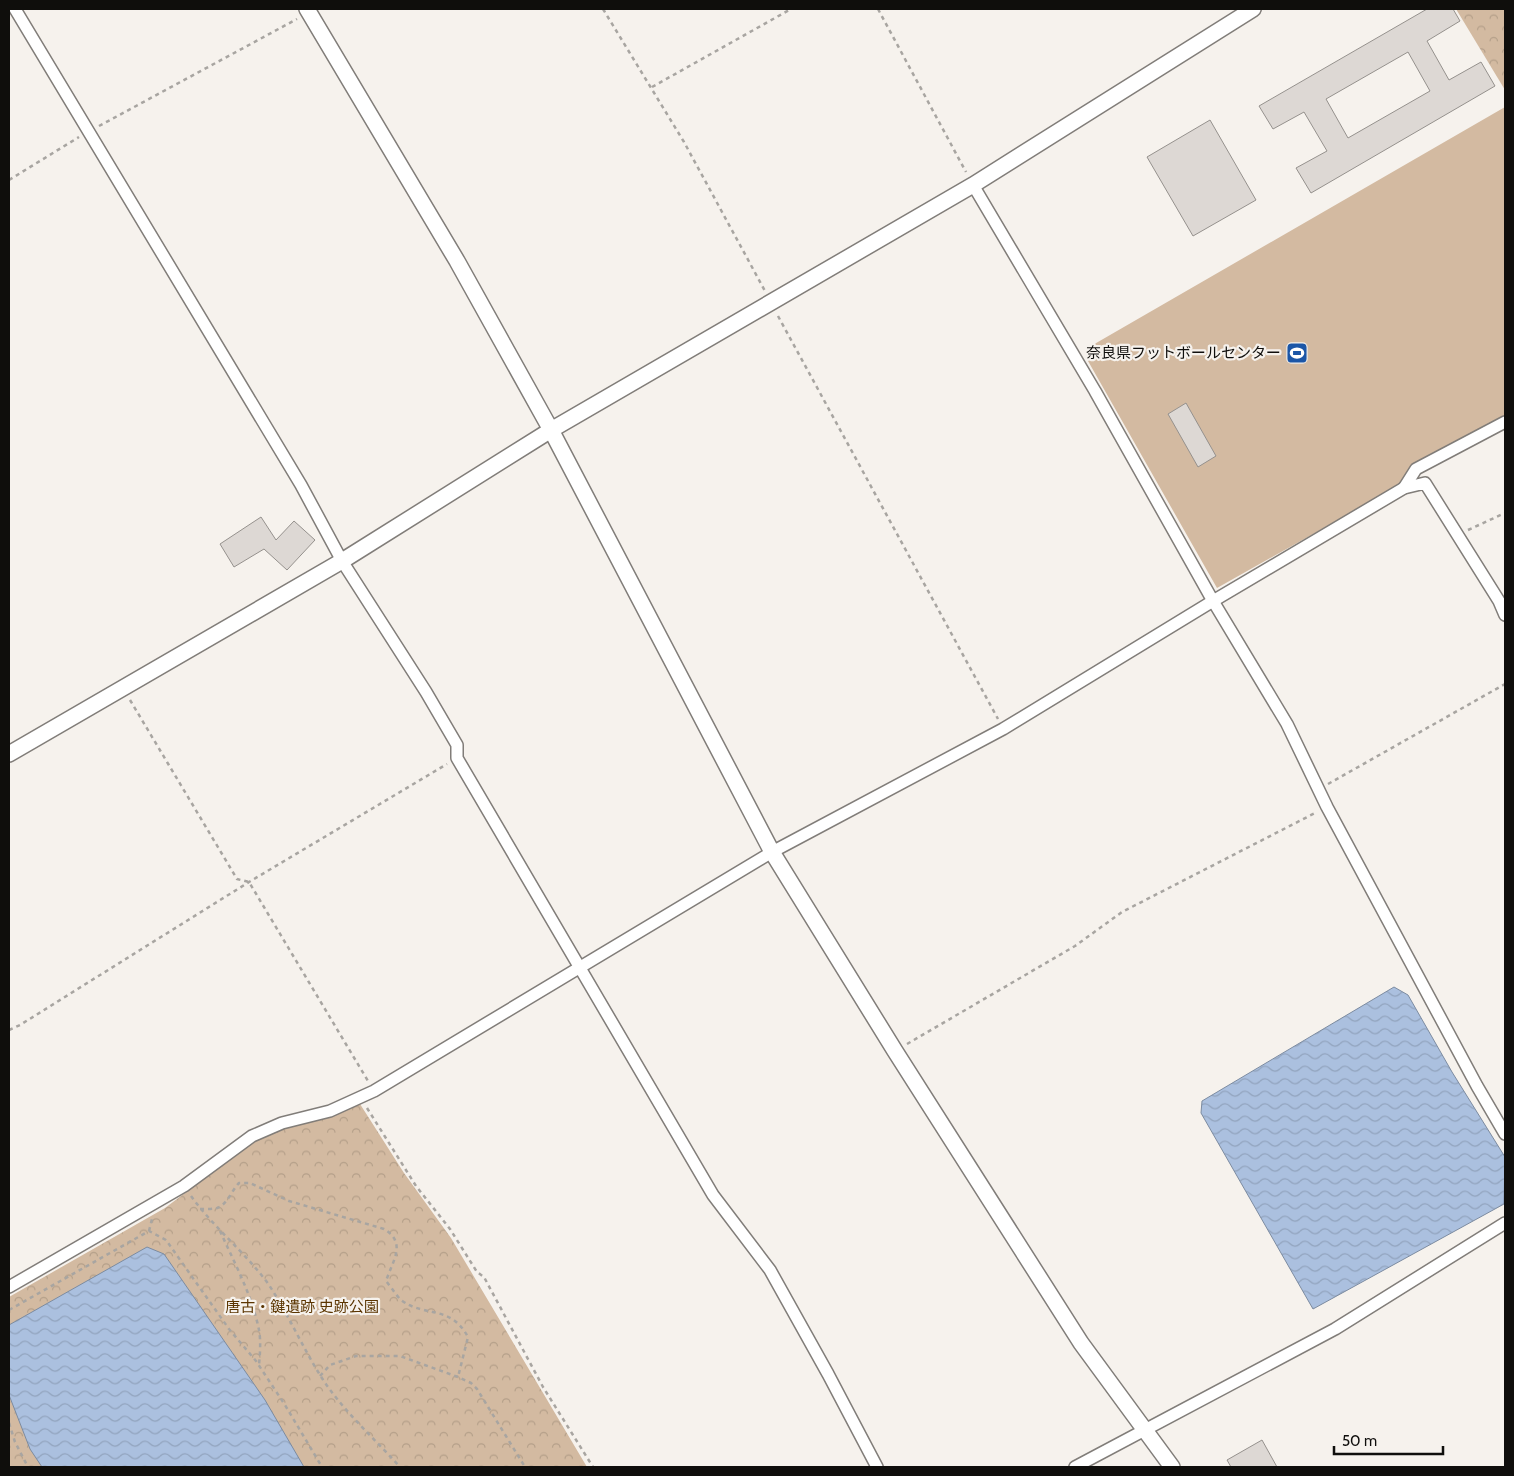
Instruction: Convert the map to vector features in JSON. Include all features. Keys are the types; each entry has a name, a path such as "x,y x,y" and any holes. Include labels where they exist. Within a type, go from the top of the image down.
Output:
{"street":[{"path":"15,9 300,485 342,561 426,692 457,745 457,758 713,1195 770,1270 877,1467"},
{"path":"9,754 342,561 551,430 973,185 1253,9"},
{"path":"308,10 457,261 551,430 772,852 895,1051 1081,1342 1172,1467"},
{"path":"973,185 1095,391 1213,601 1287,724 1327,807 1477,1086 1505,1134"},
{"path":"1404,488 1416,469 1505,422"},
{"path":"9,1287 184,1186 252,1136 282,1123 330,1111 374,1091 772,852 1003,729 1213,601 1404,488 1425,483 1499,601 1505,615"},
{"path":"1074,1467 1334,1329 1505,1222"}],"path":[{"path":"603,9 684,142 1003,729"},
{"path":"652,87 791,9"},
{"path":"878,9 973,185"},
{"path":"9,180 88,132 308,10"},
{"path":"1458,535 1505,513"},
{"path":"1318,789 1505,684"},
{"path":"123,687 237,879 249,882 374,1091"},
{"path":"9,1030 20,1025 249,882 457,758"},
{"path":"895,1051 1075,946 1122,912 1327,807"},
{"path":"360,1098 416,1186 450,1230 477,1272 484,1277 543,1387 593,1467"},
{"path":"200,1209 217,1208 224,1204 239,1183 250,1183 289,1201 384,1228 392,1233 396,1239 397,1247 386,1281 401,1300 416,1307 452,1317 462,1326 468,1336 458,1377"},
{"path":"184,1186 200,1209 269,1286 320,1376 342,1404 400,1467"},
{"path":"218,1227 239,1272 260,1331 259,1366"},
{"path":"9,1310 149,1231 166,1240 229,1329 259,1366 322,1467"},
{"path":"320,1376 330,1365 356,1356 400,1356 458,1377 471,1383 478,1389 525,1467"},
{"path":"9,1424 15,1442 28,1467"}],"green space":[{"path":"1456,9 1505,9 1505,90"},
{"name":"奈良県フットボールセンター","path":"1505,107 1505,416 1410,467 1402,484 1217,588 1088,361 1091,346"},
{"name":"唐古・鍵遺跡 史跡公園","path":"360,1104 404,1173 451,1238 587,1467 9,1467 9,1297 165,1208 254,1141 284,1128 319,1120"}],"water":[{"path":"1394,987 1408,995 1452,1072 1505,1157 1504,1204 1313,1309 1201,1113 1202,1101"},
{"path":"147,1247 164,1254 265,1400 304,1467 42,1467 30,1449 9,1395 9,1325"}],"building":[{"path":"1427,9 1453,9 1460,21 1427,41 1449,80 1481,62 1495,86 1311,193 1296,168 1327,151 1304,112 1273,129 1259,106","holes":["1408,52 1430,91 1348,138 1326,99"]},
{"path":"1210,120 1256,200 1193,236 1147,157"},
{"path":"1186,403 1216,456 1198,467 1168,414"},
{"path":"261,517 276,540 294,521 315,540 287,570 264,549 234,567 220,544"},
{"path":"1262,1440 1277,1467 1231,1467 1227,1460"}],"place":[{"name":"奈良県フットボールセンター","path":"1297,353"}]}
